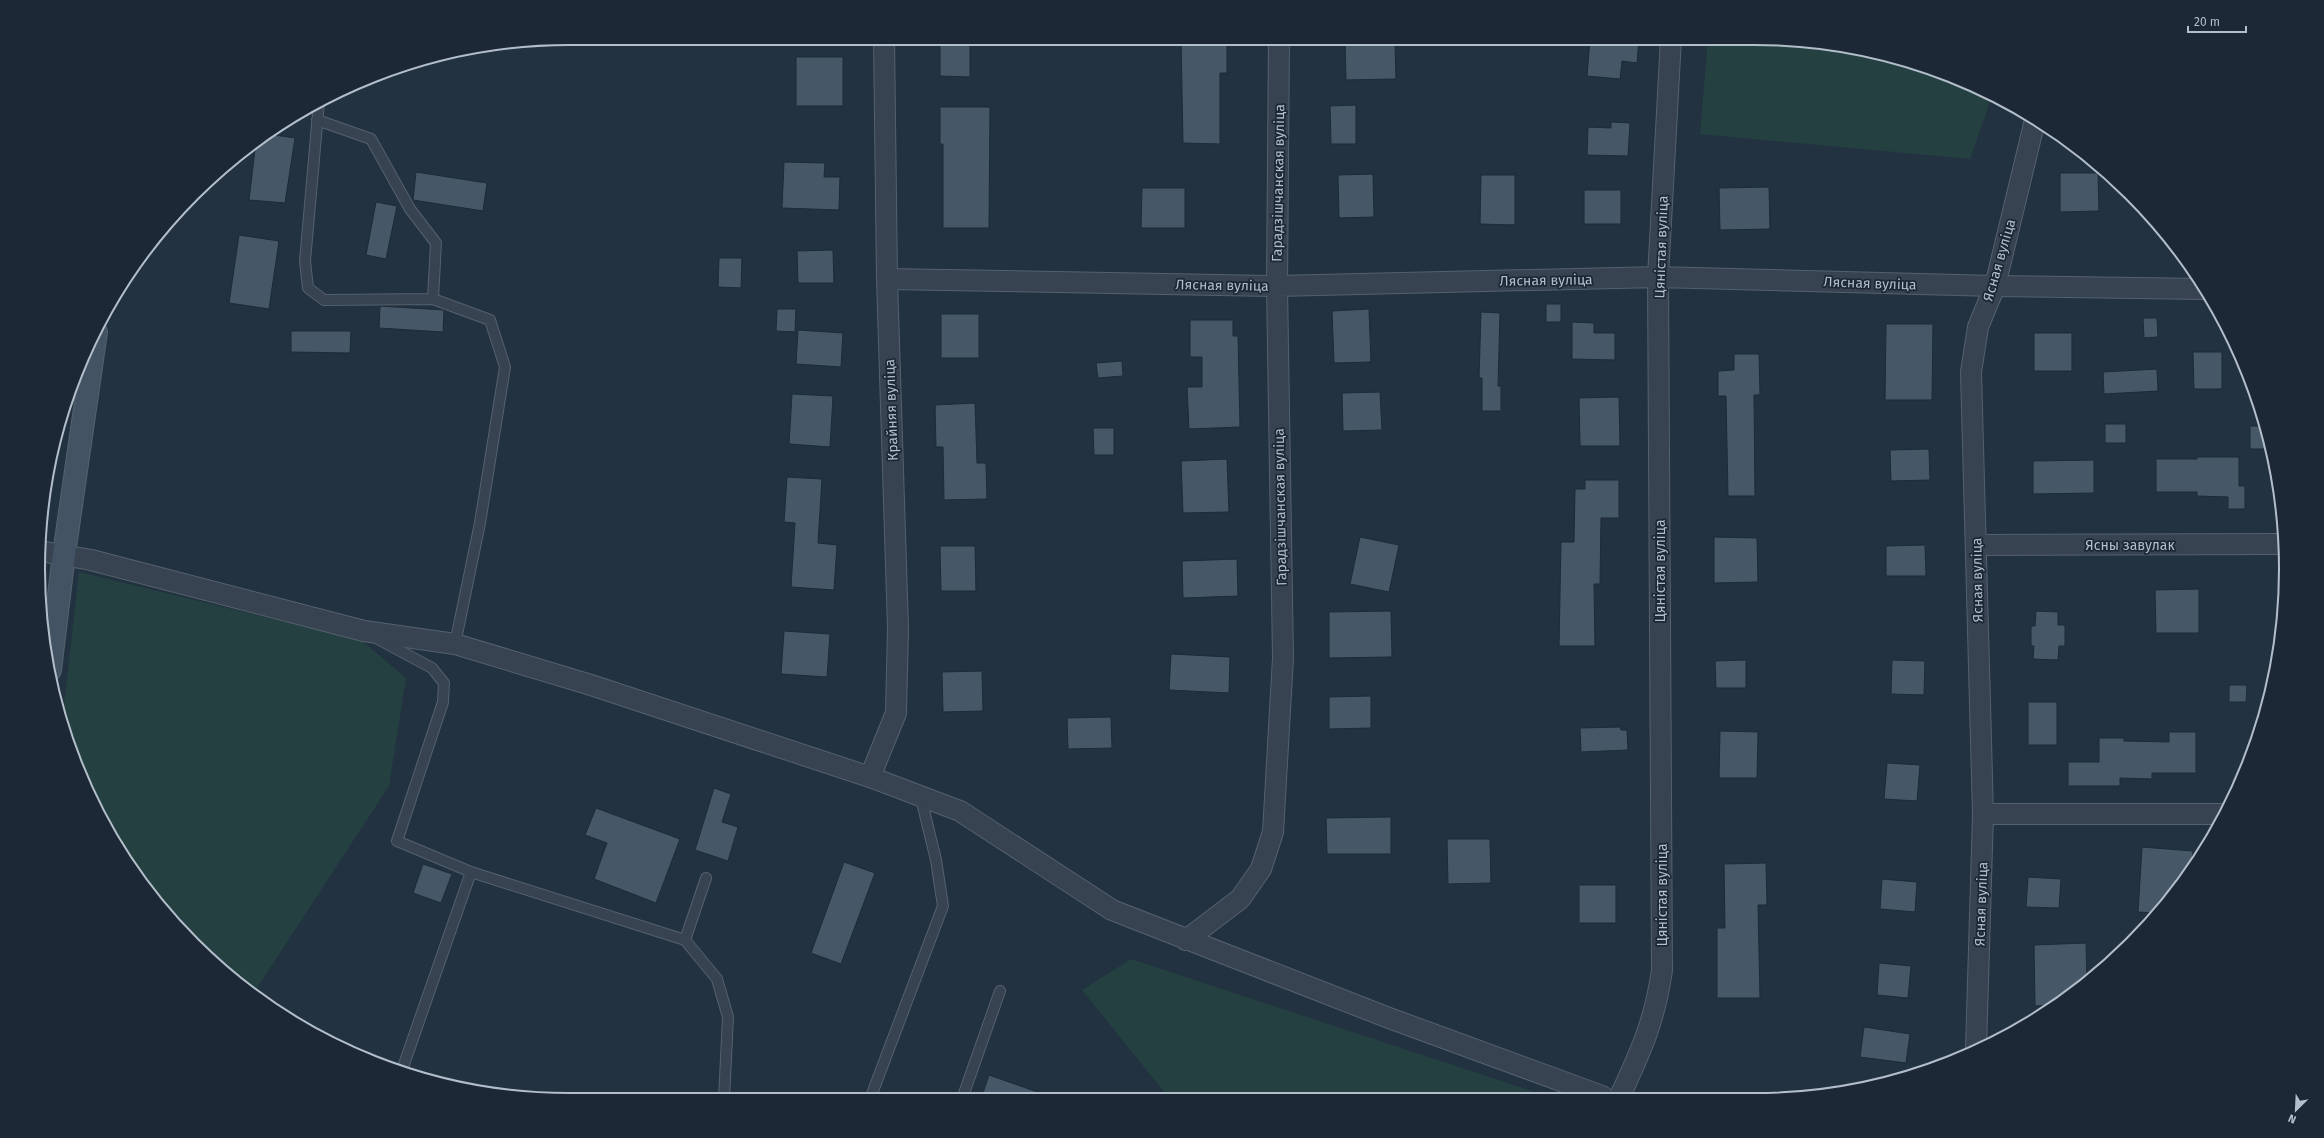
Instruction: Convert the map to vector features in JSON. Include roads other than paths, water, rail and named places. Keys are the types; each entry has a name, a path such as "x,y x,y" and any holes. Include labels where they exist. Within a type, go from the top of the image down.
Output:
{"main road":[{"path":"52,654 64,554 94,349"}],"street":[{"name":"Крайняя вуліца","path":"870,777 896,713 898,629 887,279 884,45"},
{"name":"Гарадзішчанская вуліца","path":"1186,940 1240,899 1262,868 1272,832 1283,658 1276,286 1279,45"},
{"name":"Цяністая вуліца","path":"1621,1093 1648,1036 1658,1000 1662,970 1658,277 1671,45"},
{"name":"Ясная вуліца","path":"1976,1044 1983,814 1977,545 1971,372 1978,327 1995,286 2034,125"},
{"name":"Лясная вуліца","path":"887,279 1276,286 1658,277 1995,286 2198,289"},
{"name":"Ясны завулак","path":"1977,545 2278,544"},
{"path":"46,552 64,554 364,631 455,644 591,685 920,794 960,811 1112,910 1186,940 1594,1093"},
{"path":"1983,814 2218,814"}],"lane":[{"path":"318,109 305,262 308,288 324,300 433,299 490,320 505,367 480,523 455,644"},
{"path":"317,120 372,139 410,209 436,243 433,299"},
{"path":"364,631 432,668 444,683 443,702 397,840 471,872 685,940 717,980 728,1017 724,1093"},
{"path":"872,1093 943,906 936,860 920,794"},
{"path":"403,1066 471,872"},
{"path":"685,940 706,878"},
{"path":"964,1093 1000,991"}]}
